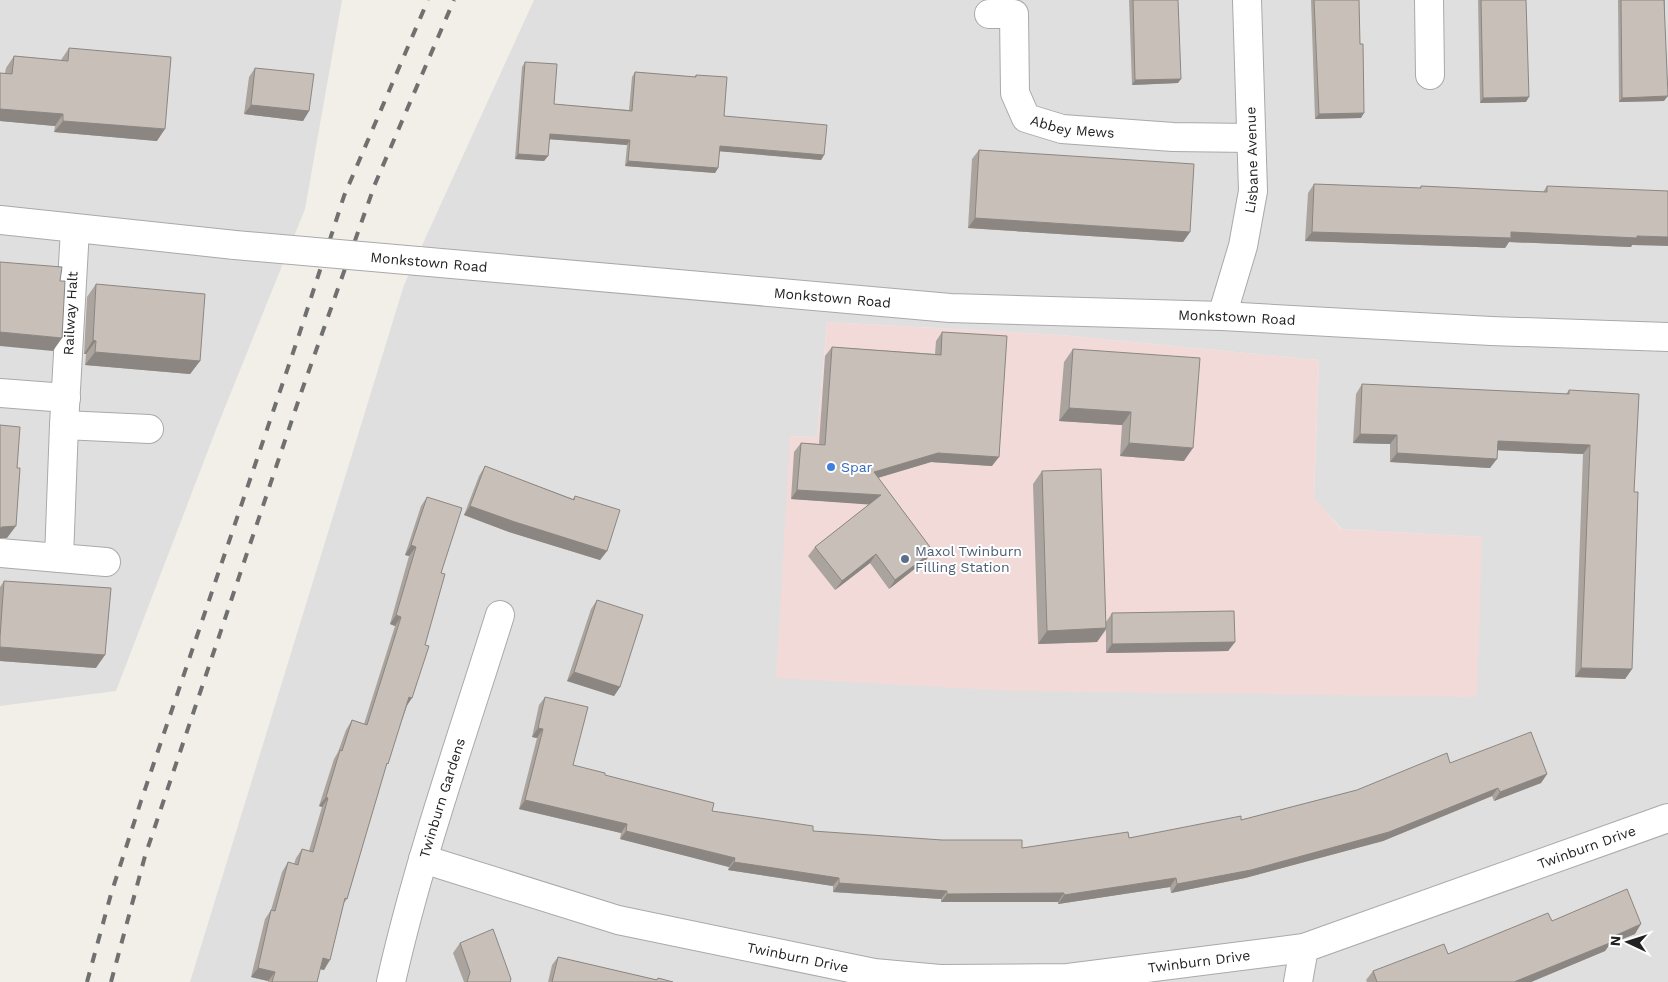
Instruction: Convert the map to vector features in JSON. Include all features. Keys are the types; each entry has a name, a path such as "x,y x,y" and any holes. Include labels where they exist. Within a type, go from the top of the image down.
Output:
{"street":[{"name":"Lisbane Avenue","path":"1222,316 1243,246 1253,191 1247,0"},
{"path":"1428,0 1430,75"},
{"name":"Abbey Mews","path":"989,14 1014,14 1015,93 1026,118 1062,129 1173,138 1251,138"},
{"name":"Monkstown Road","path":"0,220 234,244 950,308 1222,316 1491,331 1668,337"},
{"name":"Railway Halt","path":"59,558 75,229"},
{"path":"0,394 65,411 149,429"},
{"path":"0,553 106,562"},
{"name":"Twinburn Gardens","path":"391,982 400,941 423,859 500,616"},
{"name":"Twinburn Drive","path":"423,859 618,920 874,973 940,979 1068,978 1304,948 1668,818"},
{"path":"1298,982 1304,948"}],"shaded area":[{"path":"0,0 342,0 305,209 217,427 116,691 0,706"},
{"path":"534,0 1668,0 1668,982 190,982 404,285","holes":["827,322 1061,335 1319,360 1314,499 1342,529 1482,537 1012,691 790,436 817,437"]},
{"path":"827,322 1061,335 1319,360 1314,498 1341,529 1482,537 1477,697 1012,691 776,678 790,436 817,437"}],"building":[{"path":"1133,0 1178,0 1181,79 1135,80"},
{"path":"1314,0 1359,0 1360,44 1363,44 1364,113 1319,114"},
{"path":"1481,0 1526,0 1529,97 1483,98"},
{"path":"1621,0 1664,0 1668,96 1622,98"},
{"path":"69,48 171,57 165,129 63,121 63,114 0,109 0,73 12,74 14,56 68,61"},
{"path":"525,62 557,64 554,104 632,111 635,72 696,77 696,75 727,77 724,116 827,125 824,155 720,146 718,168 628,161 630,140 550,134 548,156 518,154"},
{"path":"255,68 314,74 309,111 251,105"},
{"path":"979,150 1194,164 1190,232 975,218"},
{"path":"1314,184 1421,188 1421,186 1547,192 1547,186 1668,191 1668,237 1637,236 1637,238 1511,232 1511,238 1312,232"},
{"path":"0,262 62,267 60,281 65,281 62,338 0,332"},
{"path":"96,284 205,294 200,361 95,352 96,341 93,340"},
{"path":"942,332 1007,336 999,457 938,453 874,472 933,551 895,580 876,554 842,581 815,547 881,495 797,490 801,443 825,445 832,347 941,355"},
{"path":"1073,349 1200,358 1193,448 1129,443 1131,412 1069,408"},
{"path":"1362,384 1569,394 1569,390 1639,394 1634,492 1638,492 1632,669 1581,668 1590,445 1498,441 1497,459 1397,453 1397,435 1360,434"},
{"path":"0,425 20,427 17,468 20,468 16,526 0,528"},
{"path":"485,466 574,500 575,496 620,510 607,551 470,506"},
{"path":"1101,469 1106,628 1047,631 1042,471"},
{"path":"427,497 462,508 441,573 445,574 425,645 429,646 412,698 409,697 387,763 347,899 345,898 330,960 323,958 317,982 272,982 275,972 258,968 271,910 275,911 288,862 298,865 302,849 313,852 328,798 326,797 340,750 342,751 352,720 367,725 401,617 396,615 416,547 411,545"},
{"path":"4,581 111,588 105,655 0,647"},
{"path":"597,600 643,615 620,687 574,672"},
{"path":"1234,611 1235,642 1112,644 1112,613"},
{"path":"545,697 588,707 573,765 714,803 712,811 813,826 813,831 942,840 1022,840 1022,848 1128,832 1129,838 1241,816 1241,820 1357,790 1447,753 1450,763 1531,732 1547,774 1500,792 1498,788 1389,832 1251,870 1177,884 1176,878 1064,895 1064,893 947,894 947,891 839,883 839,878 734,862 735,858 626,831 627,824 525,800 543,729 538,728"},
{"path":"1627,889 1641,924 1610,938 1612,942 1514,982 1377,982 1373,971 1444,944 1448,954 1548,913 1552,921"},
{"path":"493,929 511,979 510,982 467,982 470,972 460,943"},
{"path":"558,957 657,980 658,978 673,982 552,982"}],"railway":[{"path":"87,982 111,894 141,801 298,338 344,196 428,0"},
{"path":"111,982 145,856 301,393 375,184 454,0"}],"place":[{"name":"Spar","path":"831,467"},
{"name":"Maxol Twinburn Filling Station","path":"905,559"}]}
